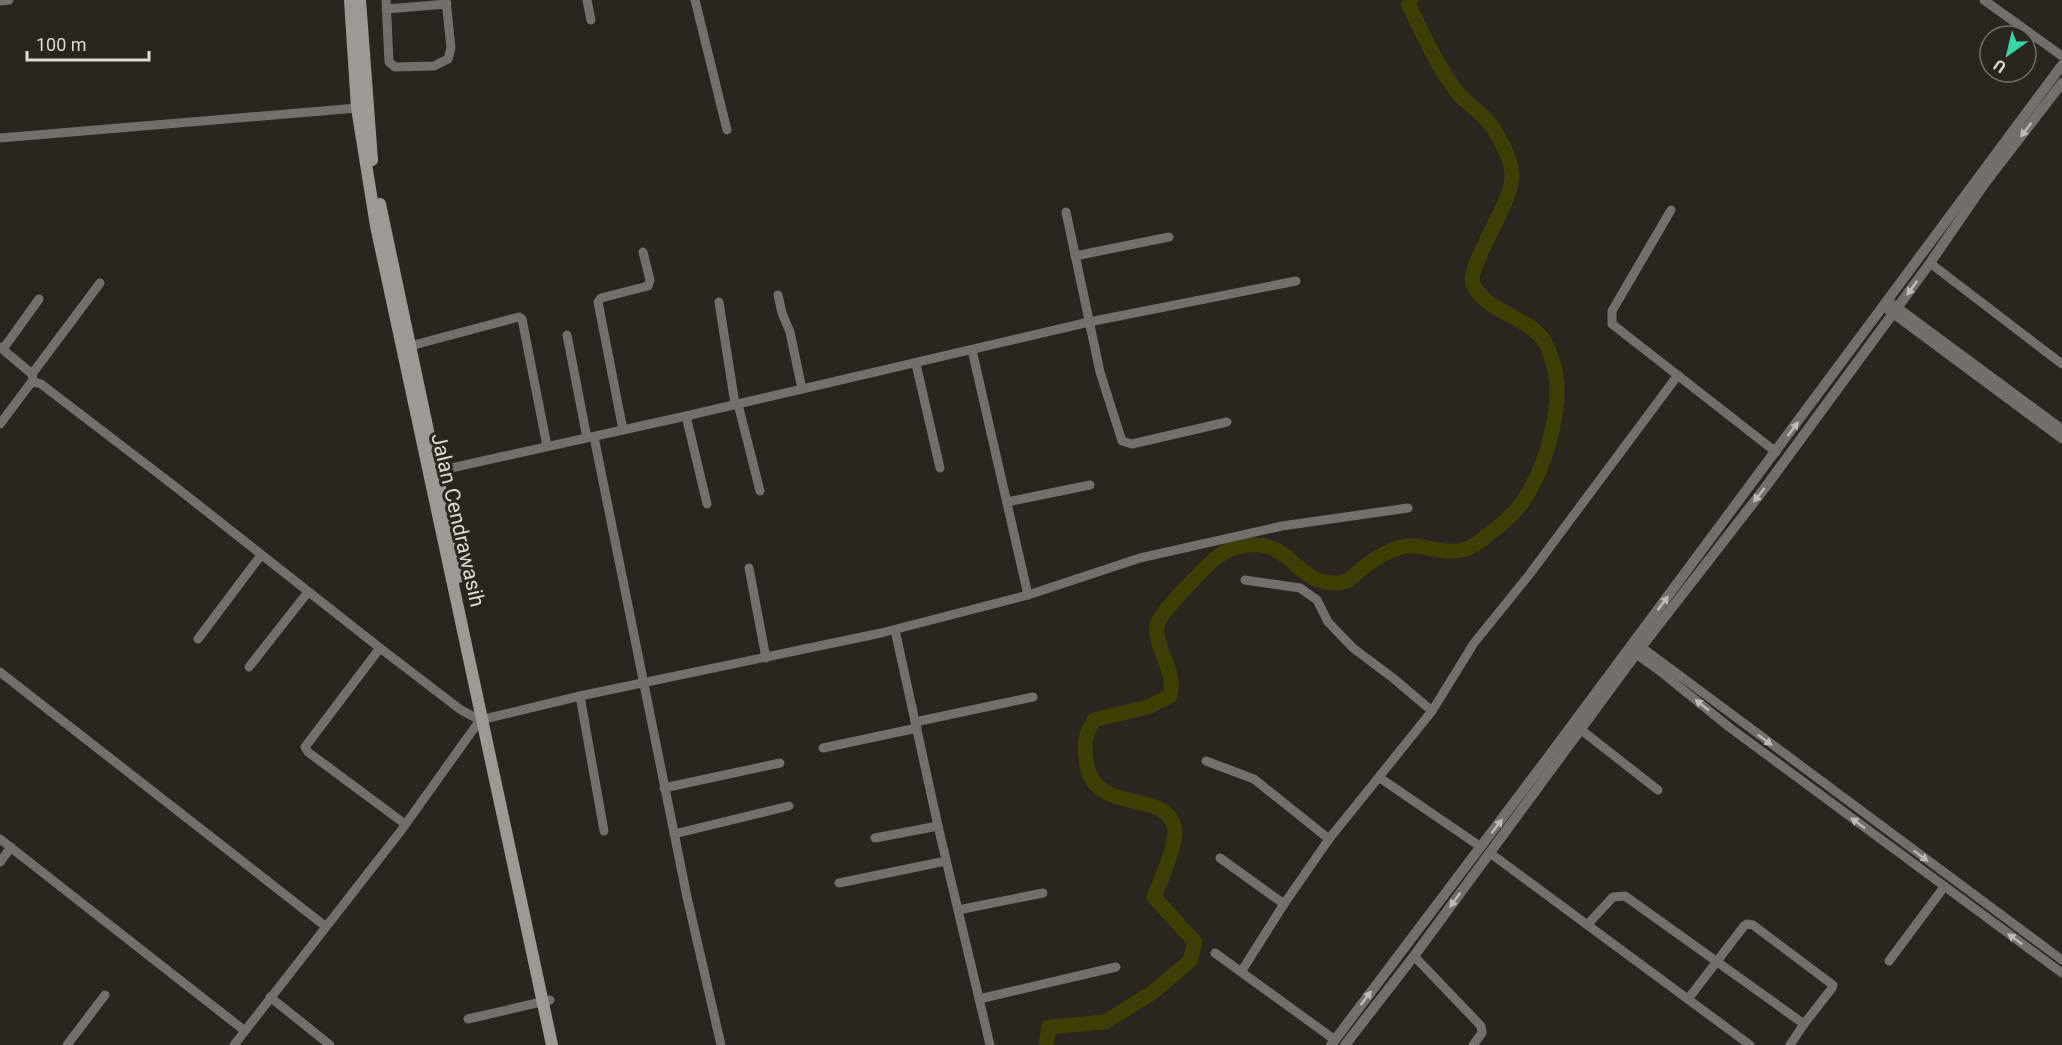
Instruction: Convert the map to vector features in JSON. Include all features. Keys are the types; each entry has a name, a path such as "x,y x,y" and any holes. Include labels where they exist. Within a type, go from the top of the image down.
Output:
{"main road":[{"name":"Jalan Cendrawasih","path":"350,0 357,108 371,202 432,472 546,1001 552,1045"},
{"name":"Jalan Cendrawasih","path":"360,0 370,148 410,346 432,472"},
{"name":"Jalan Cendrawasih","path":"546,1001 560,1045"}],"street":[{"path":"0,1 9,0"},
{"path":"587,0 591,20"},
{"path":"695,0 727,130"},
{"path":"1984,0 2062,56"},
{"path":"447,2 451,54 444,63 434,66 395,67 390,64 386,5 447,2"},
{"path":"1346,1045 1414,956 1486,850 1776,452 1981,180 2062,65"},
{"path":"1215,953 1333,1042 1580,729 1635,648 1764,489 1930,263 1981,180 2062,83"},
{"path":"0,138 357,108"},
{"path":"1671,210 1617,303 1611,319 1612,324 1776,452"},
{"path":"1066,212 1100,372 1124,443 1132,444 1227,422"},
{"path":"1075,256 1169,237"},
{"path":"623,430 598,302 601,298 648,286 650,280 643,252"},
{"path":"1930,263 2062,364"},
{"path":"432,472 686,417 1089,322 1296,280"},
{"path":"0,424 100,283"},
{"path":"778,295 790,332 801,389"},
{"path":"39,298 2,348 33,378 461,710 484,720 580,696 895,630 1028,596 1140,558 1282,526 1408,508"},
{"path":"718,302 737,404 760,491"},
{"path":"1886,304 2062,429"},
{"path":"1896,311 2062,439"},
{"path":"410,346 519,317 522,319 547,446"},
{"path":"567,335 591,437 664,788 721,1045"},
{"path":"972,350 1028,596"},
{"path":"916,364 940,468"},
{"path":"1241,972 1329,839 1432,711 1474,643 1529,575 1677,375"},
{"path":"686,417 707,504"},
{"path":"1006,502 1090,484"},
{"path":"198,639 261,555"},
{"path":"749,568 766,658"},
{"path":"1245,580 1300,588 1308,592 1317,600 1328,622 1353,648 1432,711"},
{"path":"249,667 308,592"},
{"path":"895,630 946,861 990,1045"},
{"path":"380,648 305,747 308,752 405,824"},
{"path":"1635,648 1729,727 2062,973"},
{"path":"1635,648 2062,960"},
{"path":"0,672 325,926"},
{"path":"580,696 604,831"},
{"path":"823,748 1033,697"},
{"path":"234,1045 484,720"},
{"path":"1580,729 1658,790"},
{"path":"1206,761 1254,779 1329,839"},
{"path":"664,788 780,763"},
{"path":"1380,778 1486,850 1750,1045"},
{"path":"674,834 789,806"},
{"path":"875,838 938,826"},
{"path":"0,839 245,1031"},
{"path":"0,862 11,847"},
{"path":"1220,858 1284,904"},
{"path":"839,884 946,861"},
{"path":"1889,961 1944,887"},
{"path":"958,910 1043,892"},
{"path":"1588,924 1613,897 1625,896 1804,1024"},
{"path":"1688,999 1744,926 1753,925 1833,985 1790,1045"},
{"path":"1414,956 1481,1026 1482,1033 1473,1045"},
{"path":"979,999 1116,967"},
{"path":"67,1045 105,995"},
{"path":"270,997 330,1045"},
{"path":"468,1019 546,1001"}],"waterway":[{"path":"1046,1045 1049,1027 1105,1022 1153,992 1190,961 1195,942 1154,897 1174,841 1174,826 1168,815 1157,808 1113,796 1100,789 1091,777 1085,753 1087,734 1094,720 1148,707 1170,696 1170,674 1157,635 1158,622 1168,608 1217,557 1239,547 1258,545 1271,548 1282,553 1310,576 1321,581 1335,583 1347,581 1376,558 1401,547 1416,546 1449,551 1469,548 1498,527 1518,508 1530,490 1545,455 1551,436 1557,397 1553,363 1545,342 1529,326 1488,302 1473,284 1476,264 1510,189 1512,177 1510,162 1499,137 1489,123 1460,96 1443,71 1409,5 1411,0"}]}
